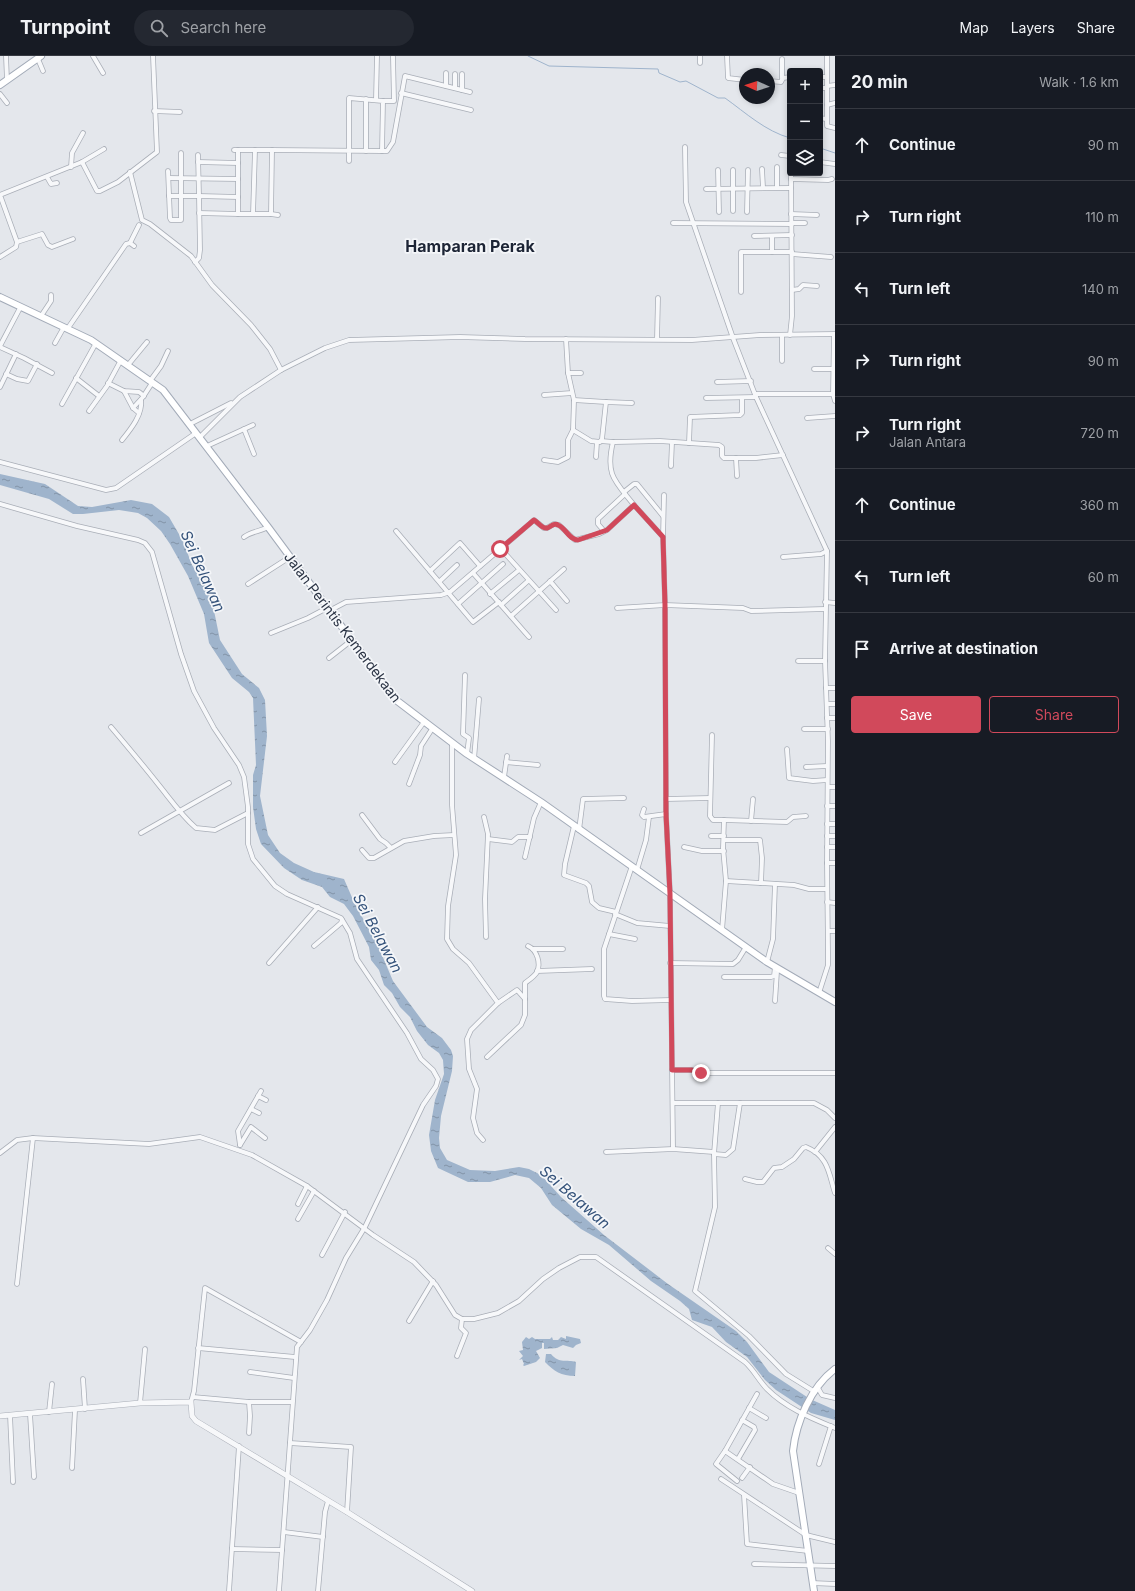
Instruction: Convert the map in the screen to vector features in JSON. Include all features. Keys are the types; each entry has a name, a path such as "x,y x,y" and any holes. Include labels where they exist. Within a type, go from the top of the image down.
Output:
{"main road":[{"path":"0,85 40,57"},
{"name":"Jalan Perintis Kemerdekaan","path":"0,297 20,308 66,327 96,343 163,390 268,526 392,697 432,729 474,759 541,802 767,962 835,1002"},
{"path":"814,1591 793,1451 795,1436 803,1413 815,1391 827,1375 835,1369"}],"street":[{"path":"6,56 7,80"},
{"path":"93,56 103,73"},
{"path":"376,100 377,56"},
{"path":"700,56 700,62"},
{"path":"727,56 728,78 739,79"},
{"path":"827,56 826,119 827,127 835,128"},
{"path":"40,57 43,71"},
{"path":"82,162 99,191 115,184 157,152 154,111 153,57"},
{"path":"393,58 394,101"},
{"path":"775,82 781,82 782,59"},
{"path":"446,73 446,86"},
{"path":"454,88 455,74"},
{"path":"462,74 462,90"},
{"path":"238,214 238,162 236,150 349,152 386,151 393,142 404,76 470,92"},
{"path":"782,78 787,78"},
{"path":"823,88 835,85"},
{"path":"401,93 471,110"},
{"path":"0,94 7,103"},
{"path":"349,161 349,98 400,102"},
{"path":"366,99 366,151"},
{"path":"382,151 383,101"},
{"path":"826,105 835,103"},
{"path":"154,111 180,112"},
{"path":"72,166 72,153 83,133"},
{"path":"685,147 686,202 695,222 733,338 756,396 827,551 825,661 828,729 828,965 820,993"},
{"path":"18,242 0,195 82,162 104,148"},
{"path":"254,214 255,150"},
{"path":"271,214 272,150"},
{"path":"168,171 170,219 181,220 181,153"},
{"path":"780,154 787,155"},
{"path":"195,262 199,258 200,250 198,155"},
{"path":"198,162 238,162"},
{"path":"823,162 835,164"},
{"path":"777,167 777,188"},
{"path":"762,169 763,188"},
{"path":"718,170 719,212"},
{"path":"733,170 733,211"},
{"path":"747,212 748,170"},
{"path":"130,172 142,220 157,229 190,256 212,285 252,325 270,349 281,370"},
{"path":"47,177 51,184 57,183"},
{"path":"169,178 238,179"},
{"path":"790,334 792,330 791,179 832,179"},
{"path":"706,189 791,188"},
{"path":"169,196 238,197"},
{"path":"199,213 278,215"},
{"path":"792,214 817,215"},
{"path":"673,223 805,223"},
{"path":"55,343 126,244 130,243 139,225"},
{"path":"0,257 16,247 18,242 42,234 48,245 52,247 73,239"},
{"path":"754,236 792,235"},
{"path":"772,236 772,252"},
{"path":"130,243 134,246"},
{"path":"741,292 741,252 772,252 831,256"},
{"path":"792,290 799,289 803,285 817,286"},
{"path":"41,316 51,301 51,295"},
{"path":"657,339 658,298"},
{"path":"20,308 0,347 37,364 52,373"},
{"path":"190,424 233,402 281,370 325,348 354,339 402,340 460,337 657,339 733,338 790,334 834,334 833,394 835,401"},
{"path":"782,335 782,361"},
{"path":"544,460 558,462 568,457 568,440 573,430 574,400 568,373 566,339"},
{"path":"128,365 147,342"},
{"path":"62,404 96,343"},
{"path":"133,408 144,396 168,351"},
{"path":"0,387 16,354"},
{"path":"89,411 108,383 121,360"},
{"path":"6,374 17,379 28,381 37,364"},
{"path":"814,369 833,369"},
{"path":"568,373 581,373"},
{"path":"76,378 99,396"},
{"path":"717,382 751,381"},
{"path":"108,383 124,392 139,392 144,396"},
{"path":"124,392 133,408 139,413"},
{"path":"544,395 572,393"},
{"path":"706,398 833,394"},
{"path":"689,443 690,417 740,415 742,413 742,398"},
{"path":"122,440 139,413 141,400"},
{"path":"574,400 632,403"},
{"path":"0,462 106,490 116,488 198,435 233,402"},
{"path":"596,457 606,402"},
{"path":"808,418 835,416"},
{"path":"207,446 252,425"},
{"path":"244,429 254,454"},
{"path":"573,430 599,442 660,441 719,445 722,447 723,458 784,455"},
{"path":"613,442 610,458 611,475 634,505 663,537"},
{"path":"671,466 672,442"},
{"path":"736,458 737,476"},
{"path":"604,531 598,524 598,519 636,483 663,516"},
{"path":"664,495 663,537 665,605 666,814 670,894 672,1070 674,1103 673,1149"},
{"path":"0,504 77,526 138,540 149,546 185,667 194,691 214,728 239,765 244,777 248,813 248,844 253,859 275,886 287,894 336,915 342,920 350,933 357,959 408,1032 421,1059 433,1070 438,1079 436,1086 423,1105 365,1227 346,1258 327,1300 310,1330 297,1347 295,1356 279,1591"},
{"path":"271,632 346,602 441,595 450,592 534,520 544,528 554,524 559,525 575,540 604,531 634,505"},
{"path":"244,537 250,533 259,532 268,526"},
{"path":"396,531 450,592 472,621 475,622 528,581"},
{"path":"430,571 460,543 480,566"},
{"path":"500,549 556,610"},
{"path":"783,557 821,554 827,551"},
{"path":"248,584 290,557"},
{"path":"458,604 503,564"},
{"path":"440,581 457,565"},
{"path":"511,616 564,569"},
{"path":"490,594 520,570"},
{"path":"473,573 529,637"},
{"path":"550,581 568,601"},
{"path":"825,602 835,603"},
{"path":"618,608 665,605 743,608 750,611 825,609"},
{"path":"329,658 352,640"},
{"path":"798,661 825,661"},
{"path":"465,675 463,734 469,738 467,754"},
{"path":"826,688 835,688"},
{"path":"474,759 479,699"},
{"path":"827,704 835,704"},
{"path":"827,718 835,718"},
{"path":"395,762 424,722"},
{"path":"111,727 162,789 178,812 184,814 190,823 199,829 215,830 248,813"},
{"path":"409,784 420,754 420,746 432,729"},
{"path":"804,729 828,729"},
{"path":"712,735 710,798 711,819 787,822 793,817 806,816"},
{"path":"452,743 452,805 456,855 448,906 447,939 452,949 470,963 498,1003"},
{"path":"787,750 789,778 813,781 827,780"},
{"path":"504,777 507,756"},
{"path":"506,762 538,765"},
{"path":"806,767 828,766"},
{"path":"141,833 229,783"},
{"path":"828,786 835,787"},
{"path":"624,798 583,799 577,828 565,864 564,875 583,882 589,886 592,902 599,908 616,913 637,923 670,926"},
{"path":"666,799 710,798"},
{"path":"751,821 753,799"},
{"path":"525,858 534,818 541,802"},
{"path":"827,806 835,806"},
{"path":"644,809 643,816 649,817 666,814"},
{"path":"362,815 380,839 390,848"},
{"path":"484,817 488,828 485,899 486,937"},
{"path":"649,817 646,840 616,913 604,953 605,999 632,1001 671,1000"},
{"path":"722,930 726,881 724,820"},
{"path":"828,824 835,824"},
{"path":"362,850 369,858 374,858 404,841 418,838 454,835"},
{"path":"711,836 760,840 762,858 761,883"},
{"path":"827,836 835,836"},
{"path":"488,839 512,842 518,837 530,838"},
{"path":"684,847 702,851 724,852"},
{"path":"827,847 835,847"},
{"path":"827,863 835,863"},
{"path":"726,881 775,884 809,889 827,889"},
{"path":"767,962 773,939 775,884"},
{"path":"827,902 835,903"},
{"path":"269,964 318,908"},
{"path":"314,946 341,923 342,920"},
{"path":"828,931 835,931"},
{"path":"609,934 635,939"},
{"path":"528,946 533,949 563,949"},
{"path":"670,963 732,964 738,960 746,947"},
{"path":"487,1057 523,1022 525,1015 525,984 537,971 538,960 533,949"},
{"path":"828,952 835,952"},
{"path":"724,977 771,977 774,976 776,968"},
{"path":"775,1000 776,968"},
{"path":"537,971 592,969"},
{"path":"483,1140 477,1133 472,1118 477,1089 470,1070 467,1039 471,1030 498,1003 516,990 525,999"},
{"path":"672,1070 692,1070 703,1073 835,1073"},
{"path":"240,1145 238,1130 261,1091"},
{"path":"258,1096 266,1100"},
{"path":"674,1103 814,1103 827,1110 835,1118"},
{"path":"718,1103 714,1153 715,1207 695,1291 749,1336 786,1374 822,1395 835,1398"},
{"path":"606,1152 673,1149 726,1154 733,1150 740,1103"},
{"path":"251,1109 259,1113"},
{"path":"237,1149 251,1127 265,1138"},
{"path":"814,1152 835,1127"},
{"path":"17,1284 33,1138"},
{"path":"0,1152 17,1140 33,1138 149,1144 200,1138 237,1149 264,1160 307,1186 414,1262 432,1281 455,1315 462,1319 474,1319 498,1313 519,1301 543,1279 559,1268 580,1257 596,1258 746,1362 761,1383 775,1396 803,1413 833,1427 819,1464"},
{"path":"745,1179 763,1182 774,1168 782,1167 790,1162 803,1148 806,1147 814,1152 828,1166 835,1193"},
{"path":"298,1204 307,1186"},
{"path":"298,1219 314,1191"},
{"path":"322,1255 345,1212"},
{"path":"828,1248 835,1254"},
{"path":"409,1321 432,1281"},
{"path":"301,1342 205,1288 192,1400 193,1418 348,1512 472,1591"},
{"path":"457,1356 466,1333 461,1328 462,1319"},
{"path":"198,1348 295,1356"},
{"path":"140,1403 145,1349"},
{"path":"250,1372 294,1378"},
{"path":"83,1378 85,1409"},
{"path":"49,1412 52,1384"},
{"path":"736,1481 716,1464 758,1394"},
{"path":"0,1416 140,1403 192,1400 292,1402"},
{"path":"249,1402 249,1433"},
{"path":"749,1408 766,1418"},
{"path":"72,1468 75,1410"},
{"path":"30,1414 34,1477"},
{"path":"10,1415 13,1482"},
{"path":"738,1459 755,1430 754,1427 742,1420"},
{"path":"290,1443 351,1447 348,1512"},
{"path":"229,1591 239,1446"},
{"path":"725,1451 750,1466 773,1484 799,1493"},
{"path":"742,1478 750,1466"},
{"path":"721,1479 806,1535 835,1542"},
{"path":"744,1495 747,1544 808,1551"},
{"path":"318,1591 325,1512 328,1501"},
{"path":"284,1532 323,1537"},
{"path":"232,1549 282,1550"},
{"path":"754,1564 835,1566"},
{"path":"812,1583 835,1584"}],"water":[{"name":"Sei Belawan","path":"0,474 45,484 78,506 92,507 131,500 152,504 169,517 183,541 192,565 211,596 220,640 242,674 259,688 265,700 267,736 260,796 268,835 280,853 294,863 314,872 344,879 354,902 379,948 393,981 427,1027 442,1038 451,1050 453,1056 452,1071 441,1116 439,1138 440,1148 447,1160 470,1170 495,1171 519,1167 529,1169 541,1175 561,1197 604,1235 668,1284 736,1331 747,1342 769,1372 810,1399 835,1410 835,1420 811,1413 776,1390 765,1380 747,1357 726,1342 712,1327 692,1320 689,1309 651,1281 609,1245 581,1229 552,1205 541,1188 529,1178 515,1175 490,1182 468,1182 438,1168 431,1151 429,1135 435,1100 444,1074 443,1060 439,1053 428,1045 417,1031 410,1017 400,1007 392,993 384,985 379,970 371,960 369,947 353,916 344,904 330,897 322,887 302,880 284,868 261,844 256,829 253,807 253,775 256,765 253,698 249,692 232,678 209,643 204,614 188,576 170,544 161,531 147,518 138,513 119,510 73,514 49,499 0,485"},
{"path":"566,1336 580,1339 581,1343 573,1348 563,1345 557,1348 544,1349 544,1343 542,1343 542,1348 536,1351 540,1358 536,1362 524,1366 522,1359 519,1360 523,1356 519,1351 523,1350 522,1342 526,1337 529,1339 532,1337 535,1339 550,1339 552,1337 553,1340 558,1340 561,1337 566,1339"},
{"path":"546,1354 551,1354 560,1360 576,1362 575,1376 562,1374 552,1368 545,1362"}],"waterway":[{"path":"528,56 549,66 658,69 659,73 680,82 686,81 718,98 725,98 764,126 787,137"},
{"path":"823,149 835,153"}],"district":[{"name":"Hamparan Perak","path":"470,246"}],"route":[{"path":"500,549 534,520 544,528 557,524 573,539 578,540 607,530 634,505 663,537 665,605 666,814 670,894 672,1070 698,1070 701,1073"}]}
